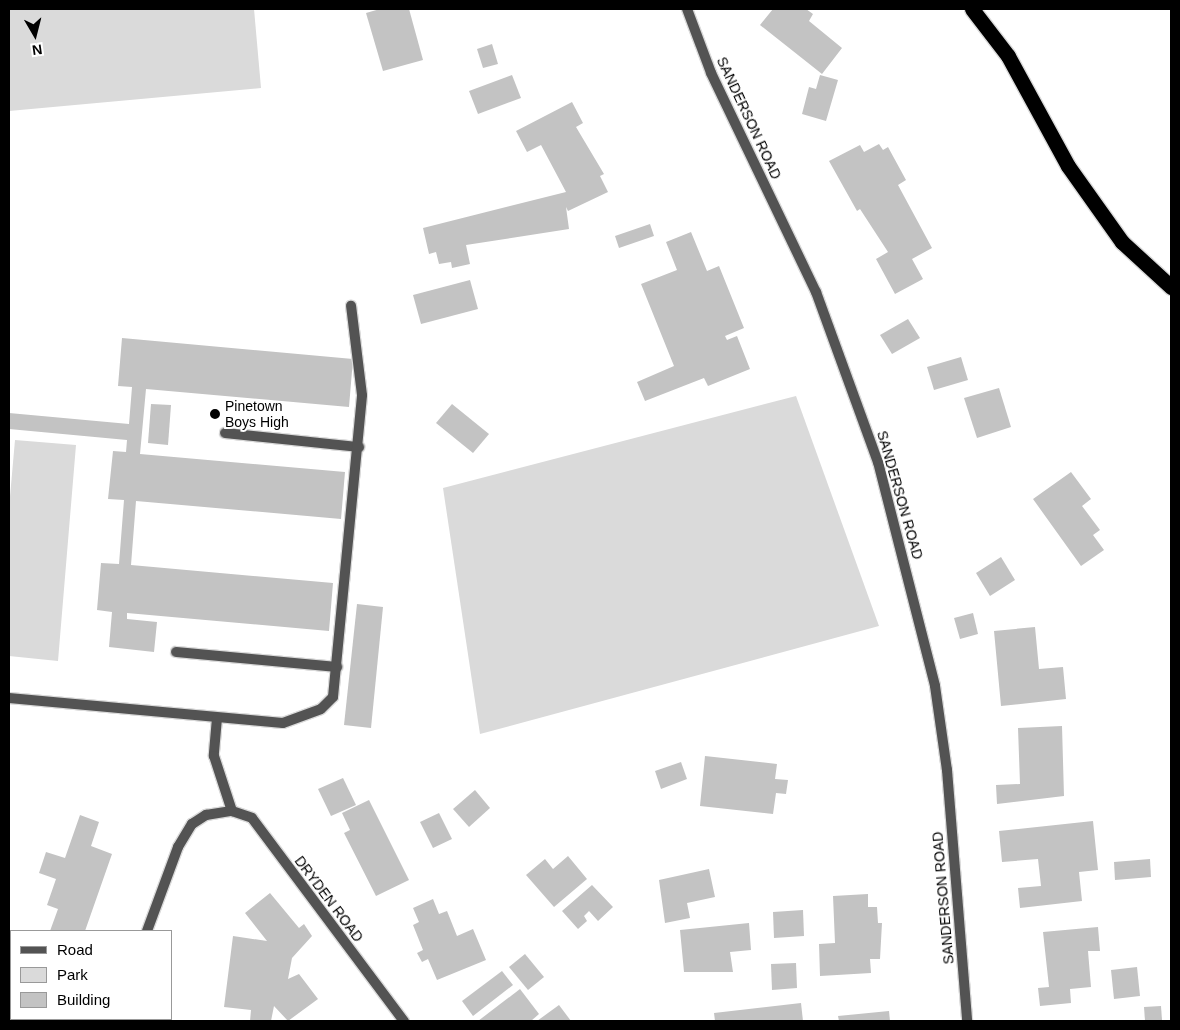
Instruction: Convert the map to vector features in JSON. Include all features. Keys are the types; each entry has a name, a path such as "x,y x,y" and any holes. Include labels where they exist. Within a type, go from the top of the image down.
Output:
{"highway":[{"path":"972,9 1008,56 1068,166 1122,242 1171,287"}],"street":[{"name":"SANDERSON ROAD","path":"687,9 711,73 816,292 881,472 935,686 947,770 967,1021"},
{"path":"9,698 217,718 283,722 308,716 332,697 337,667 359,447 361,357 351,306"},
{"path":"225,433 359,447"},
{"path":"176,652 337,667"},
{"path":"147,930 178,846 192,824 227,811 214,756 217,718"},
{"name":"DRYDEN ROAD","path":"227,811 252,818 404,1021"}],"green space":[{"path":"9,9 254,9 261,88 9,111"},
{"path":"796,396 879,626 480,734 443,488"},
{"path":"15,440 76,445 58,661 9,656 9,508"}],"building":[{"path":"380,9 409,9 423,60 383,71 366,13"},
{"path":"773,9 806,9 813,14 809,21 842,48 822,74 760,25"},
{"path":"492,44 498,64 483,68 477,49"},
{"path":"512,75 521,98 478,114 469,91"},
{"path":"820,75 838,80 826,121 802,114 809,87 816,89"},
{"path":"572,102 583,123 576,127 604,174 600,176 608,192 568,211 566,207 569,229 466,245 470,264 452,268 451,262 439,264 436,252 429,254 423,228 566,192 541,145 527,152 516,131"},
{"path":"879,144 883,150 888,147 906,180 898,185 932,248 912,259 923,279 895,294 876,259 888,252 860,209 857,211 829,161 860,145 864,152"},
{"path":"650,224 654,236 619,248 615,236"},
{"path":"691,232 707,271 719,266 744,328 725,336 727,340 737,336 750,369 708,386 704,378 645,401 637,382 674,366 641,284 677,270 666,242"},
{"path":"470,280 478,309 421,324 413,295"},
{"path":"908,319 920,338 892,354 880,335"},
{"path":"122,338 353,359 349,407 146,389 140,454 345,472 341,519 136,501 131,565 333,583 329,631 127,613 127,619 157,622 154,652 109,647 112,612 97,610 101,563 119,564 124,500 108,499 113,451 126,452 127,440 9,429 9,413 129,424 132,387 118,386"},
{"path":"961,357 968,380 934,390 927,367"},
{"path":"999,388 1011,427 977,438 964,398"},
{"path":"151,404 171,405 168,445 148,443"},
{"path":"452,404 489,434 473,453 436,423"},
{"path":"1071,472 1091,499 1082,506 1100,530 1093,535 1104,550 1081,566 1033,499"},
{"path":"1001,557 1015,580 990,596 976,573"},
{"path":"357,604 383,607 371,728 344,725"},
{"path":"973,613 978,634 960,639 954,618"},
{"path":"1035,627 1039,669 1063,667 1066,699 1001,706 994,631"},
{"path":"1062,726 1064,796 997,804 996,785 1020,784 1018,728"},
{"path":"705,756 777,764 775,779 788,780 786,794 776,793 773,814 700,806"},
{"path":"681,762 687,779 661,789 655,771"},
{"path":"343,778 356,805 331,816 318,789"},
{"path":"475,790 490,808 469,827 453,809"},
{"path":"369,800 409,880 376,896 344,833 350,830 342,813"},
{"path":"439,813 452,839 433,848 420,822"},
{"path":"80,815 99,822 91,846 112,854 85,930 50,930 58,909 47,905 56,879 39,873 46,852 65,858"},
{"path":"1093,821 1098,870 1079,872 1082,901 1020,908 1018,888 1041,886 1038,859 1002,862 999,831"},
{"path":"568,856 587,879 554,907 526,875 545,859 553,869"},
{"path":"1150,859 1151,877 1115,880 1114,862"},
{"path":"709,869 715,897 687,903 690,918 665,923 659,880"},
{"path":"592,885 613,907 598,921 589,911 584,916 587,921 578,929 562,911"},
{"path":"270,893 299,928 304,924 312,936 292,958 288,979 299,974 318,999 288,1021 274,1006 271,1021 250,1021 251,1010 224,1007 233,936 267,941 245,913"},
{"path":"868,894 868,907 877,907 878,923 882,923 880,959 870,959 871,973 820,976 819,944 835,943 833,896"},
{"path":"433,899 439,914 447,911 457,936 473,929 486,960 437,980 428,959 422,962 417,953 423,950 413,925 419,922 413,908"},
{"path":"803,910 804,936 774,938 773,912"},
{"path":"749,923 751,950 730,952 733,972 684,972 680,930"},
{"path":"1098,927 1100,951 1088,951 1091,987 1070,989 1071,1003 1040,1006 1038,988 1049,987 1043,932"},
{"path":"525,954 544,977 528,990 509,967"},
{"path":"796,963 797,988 772,990 771,964"},
{"path":"1137,967 1140,996 1114,999 1111,970"},
{"path":"502,971 513,985 473,1016 462,1001"},
{"path":"10,977 10,1019 9,1019"},
{"path":"520,989 539,1014 531,1021 478,1021"},
{"path":"801,1003 803,1021 715,1021 714,1013"},
{"path":"559,1005 571,1021 537,1021"},
{"path":"1161,1006 1162,1020 1145,1021 1144,1007"},
{"path":"889,1011 890,1021 839,1021 838,1016"}],"place":[{"name":"Pinetown Boys High","path":"215,414"}]}
